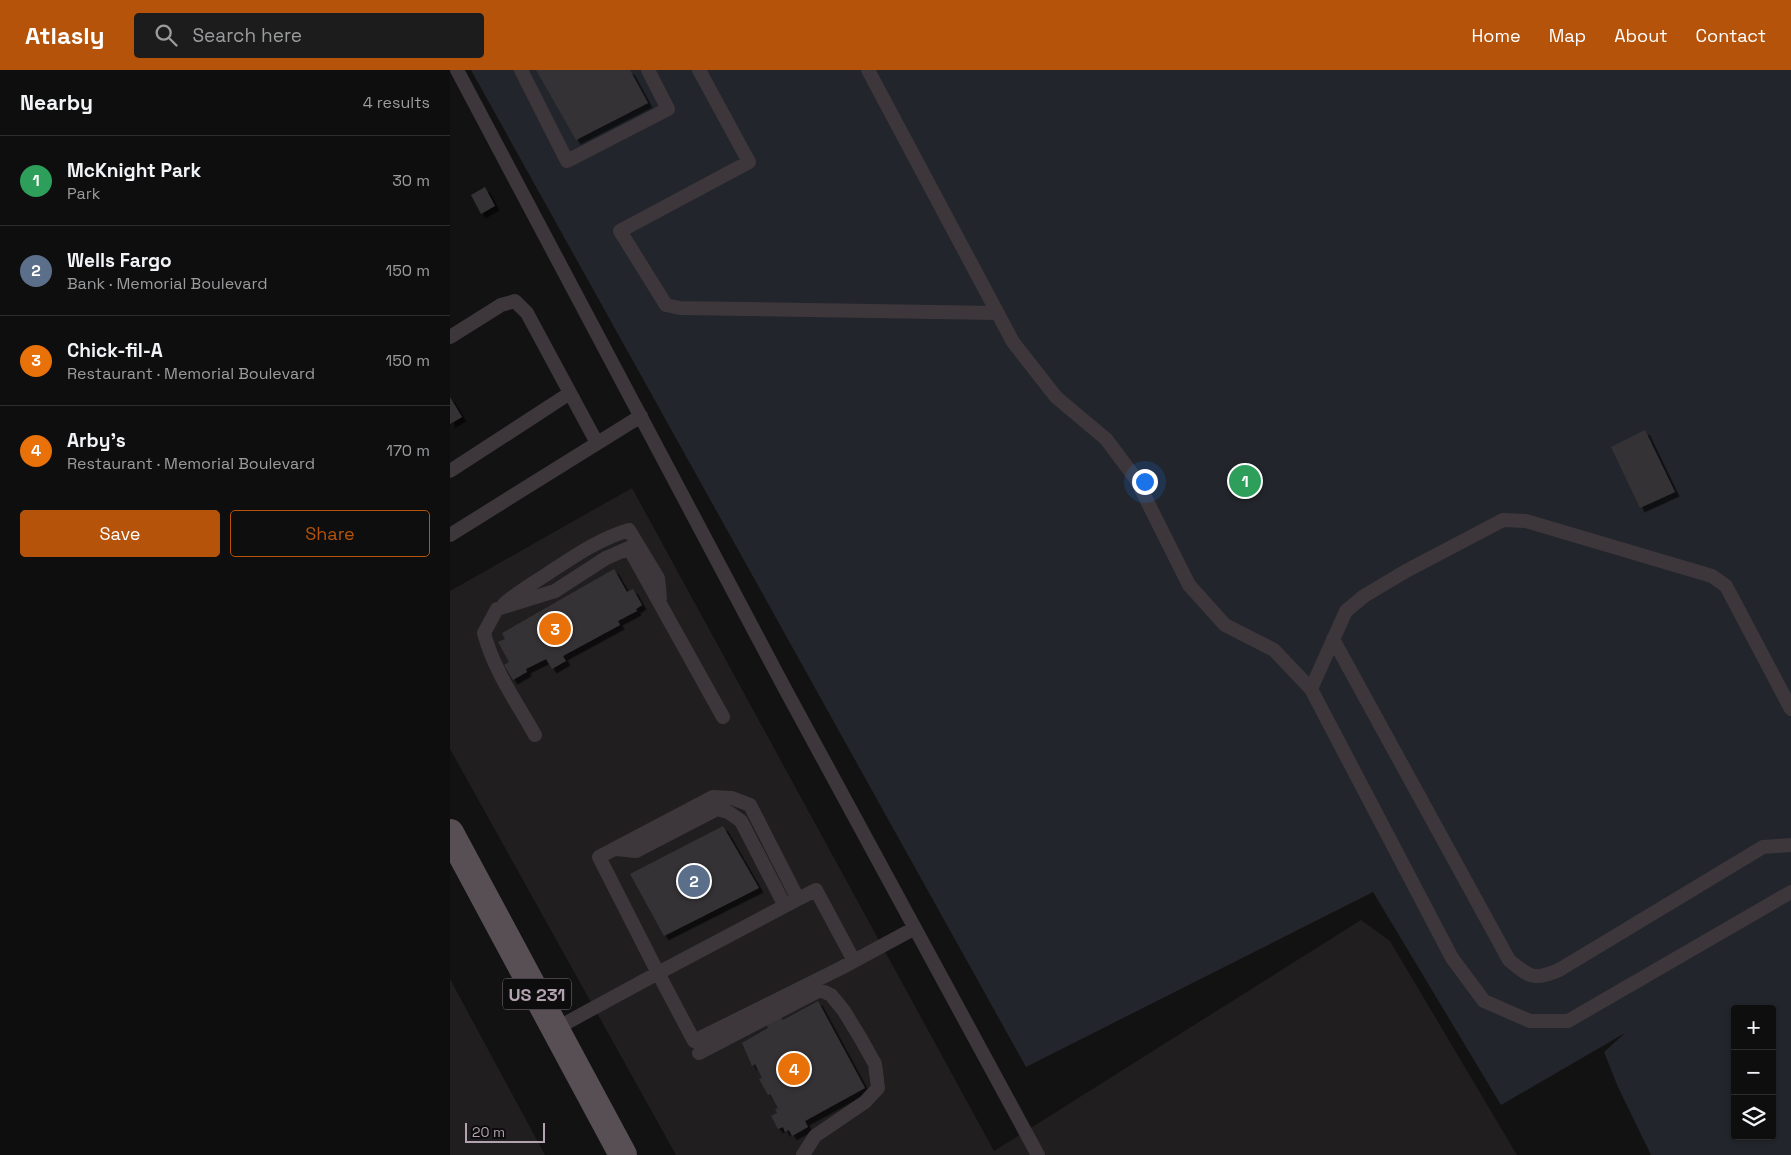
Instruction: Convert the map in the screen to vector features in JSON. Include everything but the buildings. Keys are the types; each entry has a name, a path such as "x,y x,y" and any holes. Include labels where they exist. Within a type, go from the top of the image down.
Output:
{"main road":[{"name":"US 231","path":"452,840 623,1155"}],"lane":[{"path":"457,70 784,687 1038,1155"},
{"path":"521,70 568,161 668,109 648,70"},
{"path":"700,70 750,162 620,231 666,305 680,308 997,312"},
{"path":"868,70 1013,342 1056,397 1106,439 1136,479 1190,585 1225,625 1274,650 1311,689 1452,958 1484,1001 1530,1020 1568,1021 1791,892"},
{"path":"450,337 501,305 515,301 527,312 597,443"},
{"path":"450,471 570,393"},
{"path":"450,535 641,416"},
{"path":"1311,689 1346,611 1364,596 1406,571 1503,520 1526,522 1705,574 1726,586 1791,709"},
{"path":"535,735 506,689 490,656 484,633 497,609 521,590 581,552 608,536 629,530 658,578 661,606"},
{"path":"497,609 555,591 606,558 629,548 722,717"},
{"path":"1333,640 1509,960 1526,975 1543,977 1559,970 1763,847 1791,845"},
{"path":"798,899 750,805 732,798 713,798 599,857 694,1041 854,961 915,928"},
{"path":"616,849 636,851 717,809 728,812 741,821 785,906"},
{"path":"555,1029 816,890 854,961"},
{"path":"699,1053 820,990 830,995 844,1011 875,1064 878,1088 865,1102 816,1136 803,1155"}],"shaded area":[{"path":"471,70 1791,70 1791,1155 1651,1155 1618,1087 1604,1052 1625,1033 1501,1105 1373,892 1026,1067"},
{"path":"632,488 994,1151 1361,920 1390,941 1517,1155 676,1155 450,749 450,591"},
{"path":"450,979 545,1155 450,1155"}],"place":[{"name":"McKnight Park","path":"1245,481"},
{"name":"Chick-fil-A","path":"555,629"},
{"name":"Wells Fargo","path":"694,881"},
{"name":"Arby's","path":"794,1069"}]}
